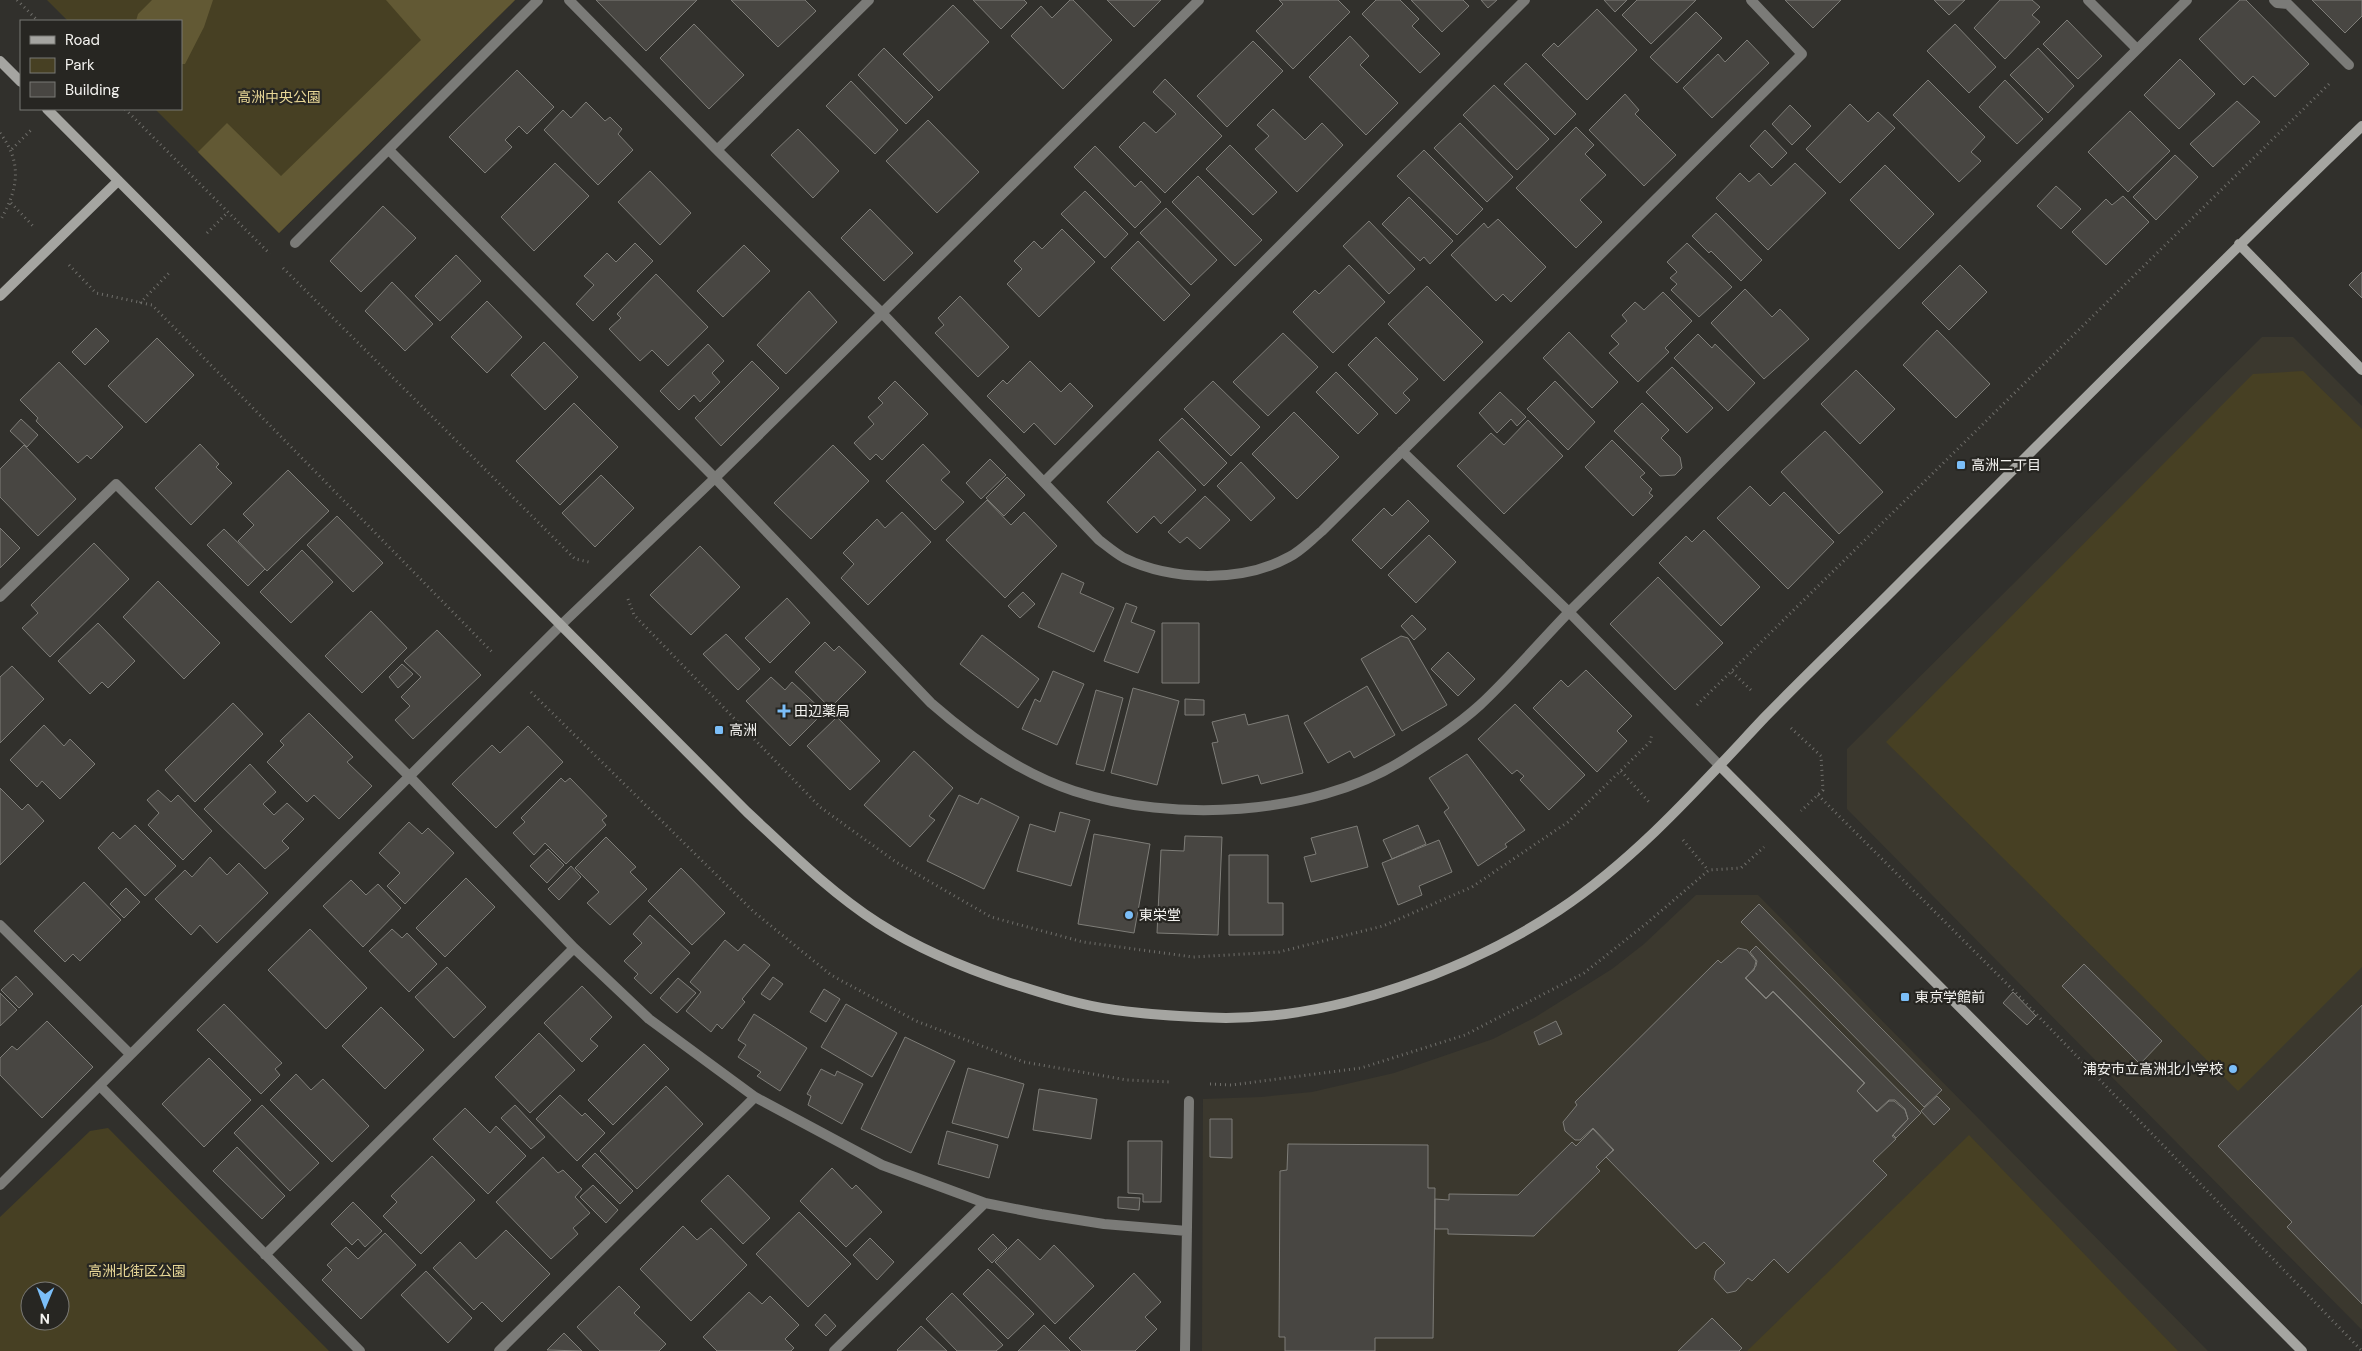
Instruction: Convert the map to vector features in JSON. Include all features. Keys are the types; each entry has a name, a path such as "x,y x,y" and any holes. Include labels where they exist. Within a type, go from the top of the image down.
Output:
{"street":[{"path":"295,243 538,0"},
{"path":"570,0 717,150 882,313 1099,540 1123,557 1155,569 1226,576 1259,568 1289,557 1322,531 1802,54 1750,0"},
{"path":"717,150 868,0"},
{"path":"0,1185 561,625 715,478 1198,0"},
{"path":"1044,482 1525,0"},
{"path":"2088,0 2137,49"},
{"path":"389,150 715,478 931,703 954,723 978,740 1038,776 1073,791 1110,801 1188,810 1262,807 1321,794 1364,779 1399,763 1480,705 1569,612 2187,0"},
{"path":"2274,0 2277,3 2288,4 2349,65"},
{"path":"0,61 20,81"},
{"path":"48,110 747,812 840,896 878,923 925,950 962,967 1053,997 1112,1010 1229,1018 1288,1013 1340,1003 1391,989 1453,968 1506,943 1561,909 1631,854 2239,244 2362,126"},
{"path":"0,296 118,181"},
{"path":"2239,244 2362,370"},
{"path":"1402,451 1569,612 1782,829 2302,1351"},
{"path":"0,597 116,484 410,777 574,948 649,1018 755,1097 882,1164 984,1202 1041,1214 1104,1224 1187,1231"},
{"path":"0,925 130,1054"},
{"path":"265,1255 574,948"},
{"path":"100,1086 360,1351"},
{"path":"499,1351 755,1097"},
{"path":"1185,1351 1189,1101"},
{"path":"834,1351 984,1202"}],"path":[{"path":"17,0 37,20"},
{"path":"1695,708 2349,65"},
{"path":"0,133 12,149 17,178 11,203 0,221"},
{"path":"11,203 96,293 152,305 513,674 754,912 831,975 916,1021 1024,1062 1126,1080 1175,1082"},
{"path":"1203,1084 1232,1085 1361,1068 1466,1036 1584,973 1647,923 1708,870 1742,868 1823,790 1821,756 1732,672"},
{"path":"1818,794 2011,988 2362,1350"}],"shaded area":[{"path":"152,0 213,0 204,27 185,64 182,64 182,20 136,20 138,14"},
{"path":"386,0 515,0 279,233 198,152 227,123 281,176 421,40"},
{"name":"浦安市立高洲北小学校","path":"2262,337 2293,337 2362,406 2362,1330 1847,809 1847,749"},
{"path":"1696,895 1758,895 2208,1351 1202,1351 1203,1099 1261,1097 1312,1092 1394,1073 1493,1039 1534,1018 1612,969 1644,944"}],"green space":[{"name":"高洲中央公園","path":"47,0 515,0 279,233 156,110 182,110 182,20 67,20"},
{"name":"浦安市立高洲北小学校","path":"2303,371 2362,429 2362,967 2238,1091 1886,742 2253,374"},
{"name":"高洲北街区公園","path":"108,1128 329,1351 0,1351 0,1217 90,1131"},
{"path":"1969,1135 2178,1351 1747,1351"}],"building":[{"path":"596,0 697,0 646,51"},
{"path":"731,0 805,0 816,11 778,47"},
{"path":"973,0 1024,0 1027,3 1001,29"},
{"path":"1070,0 1073,0 1112,40 1063,89 1011,36 1041,6 1052,18"},
{"path":"1107,0 1161,0 1134,27"},
{"path":"1279,0 1338,0 1350,12 1293,69 1256,31 1283,4"},
{"path":"1376,0 1400,0 1419,19 1412,26 1440,54 1420,73 1362,14"},
{"path":"1411,0 1463,0 1469,6 1442,32"},
{"path":"1481,0 1497,0 1488,8"},
{"path":"1604,0 1627,0 1615,12"},
{"path":"1637,0 1696,0 1651,44 1622,15"},
{"path":"1785,0 1841,0 1813,28"},
{"path":"1934,0 1965,0 1949,15"},
{"path":"2000,0 2032,0 2040,7 2032,15 2040,22 2005,59 1974,28"},
{"path":"2240,0 2246,0 2309,64 2275,97 2253,76 2244,85 2199,39"},
{"path":"2312,0 2362,0 2362,16 2345,33"},
{"path":"953,5 989,42 939,91 903,54"},
{"path":"1597,9 1637,50 1587,100 1542,55 1554,43 1558,47"},
{"path":"1696,12 1722,38 1677,83 1650,57"},
{"path":"2067,20 2102,56 2078,79 2043,44"},
{"path":"694,24 744,75 709,109 660,58"},
{"path":"1955,24 1996,67 1969,93 1927,51"},
{"path":"1350,36 1369,56 1360,65 1398,103 1366,135 1309,77"},
{"path":"1747,40 1769,63 1712,118 1683,88 1718,54 1725,62"},
{"path":"1253,41 1283,71 1227,127 1197,96"},
{"path":"884,48 933,97 906,124 858,75"},
{"path":"2038,48 2074,86 2048,113 2010,75"},
{"path":"2180,59 2215,94 2179,129 2144,95"},
{"path":"1526,63 1576,114 1555,135 1504,84"},
{"path":"517,70 554,107 527,134 519,126 505,140 512,147 485,173 449,137"},
{"path":"1165,79 1222,136 1165,193 1119,147 1144,122 1156,133 1176,114 1153,92"},
{"path":"1928,80 1985,137 1971,152 1981,161 1959,182 1893,115"},
{"path":"2005,80 2043,119 2017,144 1979,107"},
{"path":"851,81 898,130 875,154 826,106"},
{"path":"1494,85 1549,139 1517,170 1463,115"},
{"path":"1625,94 1639,110 1635,114 1676,155 1644,186 1589,130"},
{"path":"2237,101 2260,122 2213,167 2190,144"},
{"path":"586,102 605,121 610,117 622,129 618,134 633,150 598,185 544,130 563,110 571,118"},
{"path":"1850,104 1868,122 1878,112 1895,128 1840,183 1806,149"},
{"path":"1790,105 1811,126 1792,145 1772,124"},
{"path":"1273,109 1305,140 1322,123 1343,145 1297,192 1255,149 1269,136 1257,125"},
{"path":"2130,111 2170,151 2128,192 2088,152"},
{"path":"928,120 979,172 937,213 886,161"},
{"path":"1460,123 1513,177 1487,202 1434,148"},
{"path":"1576,127 1594,145 1585,154 1606,175 1580,200 1602,222 1576,248 1516,188"},
{"path":"798,129 839,171 813,198 771,155"},
{"path":"1765,130 1787,153 1772,168 1750,146"},
{"path":"1230,145 1277,192 1253,215 1206,169"},
{"path":"1095,146 1135,187 1141,181 1161,202 1135,228 1074,167"},
{"path":"1424,150 1483,209 1457,235 1397,176"},
{"path":"2175,155 2198,177 2156,220 2133,197"},
{"path":"555,163 589,196 534,251 501,217"},
{"path":"1795,163 1826,193 1768,250 1716,198 1740,173 1749,182 1759,173 1771,186"},
{"path":"1885,165 1934,214 1899,249 1850,200"},
{"path":"650,171 691,213 660,245 618,202"},
{"path":"1198,176 1262,240 1235,266 1172,202"},
{"path":"2056,186 2081,209 2061,229 2037,206"},
{"path":"1085,191 1128,234 1105,258 1061,214"},
{"path":"2123,196 2149,222 2106,265 2072,232 2106,199 2112,205"},
{"path":"1409,197 1453,241 1430,264 1424,257 1420,261 1382,224"},
{"path":"383,206 416,238 361,292 330,261"},
{"path":"1166,208 1217,260 1191,285 1140,233"},
{"path":"870,209 913,253 884,281 841,238"},
{"path":"1716,213 1762,260 1741,281 1711,251 1709,253 1692,236"},
{"path":"1498,219 1546,267 1511,302 1503,294 1496,301 1451,255 1484,223 1488,228"},
{"path":"1369,221 1415,269 1389,294 1343,246"},
{"path":"1062,229 1095,262 1039,317 1007,284 1022,269 1014,261 1034,241 1042,249"},
{"path":"1138,241 1190,295 1164,321 1111,268"},
{"path":"635,243 653,261 593,321 576,304 594,285 584,276 607,253 616,262"},
{"path":"1687,243 1732,287 1699,317 1671,290 1677,284 1670,278 1677,272 1667,262"},
{"path":"744,245 770,271 723,317 697,291"},
{"path":"456,255 481,281 440,321 415,296"},
{"path":"1349,265 1385,302 1333,353 1293,312 1315,290 1319,294"},
{"path":"1960,265 1987,292 1949,330 1922,303"},
{"path":"2362,272 2362,298 2349,285"},
{"path":"656,274 708,327 668,366 652,350 640,361 609,329 621,318 617,314"},
{"path":"392,282 433,324 405,351 365,311"},
{"path":"1427,286 1483,342 1444,381 1388,324"},
{"path":"1745,289 1772,317 1780,309 1809,339 1764,379 1711,323"},
{"path":"809,291 837,322 786,374 757,345"},
{"path":"1663,292 1692,321 1665,348 1669,352 1638,382 1609,353 1619,344 1611,336 1627,321 1622,315 1635,302 1644,310"},
{"path":"960,296 1009,347 978,377 935,333 944,325 938,318"},
{"path":"487,301 522,337 487,373 451,337"},
{"path":"96,328 109,341 85,365 72,352"},
{"path":"1937,330 1990,384 1956,418 1903,365"},
{"path":"1569,332 1618,382 1592,408 1543,358"},
{"path":"1283,333 1318,367 1268,416 1233,382"},
{"path":"1698,334 1712,348 1715,344 1755,383 1728,411 1674,358"},
{"path":"1376,337 1418,379 1403,393 1410,400 1396,414 1348,365"},
{"path":"157,338 194,375 146,423 108,386"},
{"path":"544,342 578,377 545,410 511,375"},
{"path":"708,344 724,361 712,373 720,382 700,402 694,395 679,410 660,391"},
{"path":"752,361 779,388 721,446 695,418"},
{"path":"1030,361 1061,392 1070,383 1093,406 1055,445 1034,423 1024,433 987,396 1003,380 1007,384"},
{"path":"59,362 123,427 91,459 87,455 78,463 36,421 38,418 20,400"},
{"path":"1672,367 1713,408 1687,433 1646,392"},
{"path":"1856,370 1895,409 1860,444 1821,404"},
{"path":"1336,372 1378,414 1358,434 1316,392"},
{"path":"895,381 928,414 882,460 876,454 870,460 854,443 874,424 868,417 883,403 878,398"},
{"path":"1213,381 1260,427 1231,456 1184,409"},
{"path":"1555,381 1595,422 1568,450 1527,409"},
{"path":"1500,392 1526,417 1517,426 1511,419 1497,433 1479,413"},
{"path":"574,403 618,447 560,505 516,461"},
{"path":"1642,403 1669,430 1661,438 1680,457 1682,468 1675,475 1660,476 1614,431"},
{"path":"1294,412 1339,457 1297,499 1252,454"},
{"path":"1182,418 1227,463 1204,486 1159,440"},
{"path":"21,419 38,435 27,447 10,431"},
{"path":"1528,420 1563,456 1504,514 1457,466 1491,433 1504,445"},
{"path":"1825,431 1883,492 1839,534 1781,472"},
{"path":"1612,440 1645,473 1640,477 1652,489 1649,493 1653,496 1633,516 1585,467"},
{"path":"200,444 219,464 216,467 232,483 191,525 155,488"},
{"path":"923,444 950,472 941,480 964,502 935,530 886,481"},
{"path":"24,445 76,499 38,536 0,497 0,469"},
{"path":"833,445 869,481 811,539 774,503"},
{"path":"1158,451 1196,490 1161,524 1154,516 1137,533 1107,502"},
{"path":"990,459 1006,475 981,499 966,483"},
{"path":"1241,462 1275,498 1251,521 1217,486"},
{"path":"288,470 329,511 267,571 238,541 254,525 243,514"},
{"path":"601,475 634,508 595,547 562,513"},
{"path":"1007,477 1025,495 1004,516 986,498"},
{"path":"1750,486 1770,506 1784,492 1834,542 1788,589 1717,518"},
{"path":"1205,496 1230,520 1200,549 1187,537 1180,543 1168,532"},
{"path":"987,500 1011,525 1024,512 1057,546 1005,598 946,540"},
{"path":"1408,500 1429,521 1381,569 1352,540 1384,508 1392,516"},
{"path":"902,512 931,542 868,605 841,578 854,564 843,553 877,519 885,528"},
{"path":"337,516 383,563 353,592 307,545"},
{"path":"0,528 20,548 0,568"},
{"path":"224,529 265,569 248,586 207,545"},
{"path":"1704,530 1760,587 1721,626 1659,563 1686,536 1692,542"},
{"path":"1429,535 1456,562 1416,603 1388,575"},
{"path":"94,543 129,579 50,657 22,628 38,613 31,605"},
{"path":"700,546 740,587 691,635 650,595"},
{"path":"302,550 333,582 291,623 260,592"},
{"path":"1062,573 1084,583 1080,593 1114,608 1094,652 1038,627"},
{"path":"1658,577 1723,643 1675,690 1610,624"},
{"path":"158,581 220,643 184,679 123,617"},
{"path":"1023,592 1035,604 1020,618 1008,606"},
{"path":"787,598 810,623 770,663 745,638"},
{"path":"1126,603 1137,607 1131,622 1155,631 1138,673 1104,661"},
{"path":"371,611 407,648 362,693 325,656"},
{"path":"1412,615 1426,629 1414,640 1401,626"},
{"path":"98,623 135,661 108,688 102,682 90,694 58,661"},
{"path":"1162,623 1199,623 1199,683 1162,683"},
{"path":"437,630 481,675 413,739 395,720 410,706 401,697 421,677 404,661"},
{"path":"726,634 760,669 738,690 703,654"},
{"path":"982,635 1039,679 1018,708 960,664"},
{"path":"1401,636 1408,638 1447,705 1402,731 1361,659"},
{"path":"825,642 834,651 839,646 866,672 830,708 795,672"},
{"path":"1448,652 1475,679 1458,696 1431,669"},
{"path":"402,664 413,674 398,688 389,677"},
{"path":"12,666 44,699 0,743 0,677"},
{"path":"1586,670 1632,716 1617,731 1627,741 1597,772 1533,708 1561,680 1568,687"},
{"path":"1053,671 1084,684 1057,745 1022,729 1035,699 1040,702"},
{"path":"771,677 785,690 792,682 824,712 790,746 746,701"},
{"path":"1367,686 1395,735 1354,758 1350,751 1328,763 1304,723"},
{"path":"1133,688 1179,701 1157,785 1111,773"},
{"path":"1096,690 1123,698 1104,771 1076,764"},
{"path":"1185,699 1204,700 1204,715 1185,715"},
{"path":"233,703 263,734 195,802 165,770"},
{"path":"1515,704 1585,775 1549,810 1520,780 1524,776 1517,770 1512,774 1478,739"},
{"path":"309,713 353,757 347,762 372,786 339,819 314,795 307,802 267,762 284,745 280,741"},
{"path":"1245,714 1248,725 1288,715 1303,773 1261,784 1258,775 1222,784 1212,743 1218,742 1212,722"},
{"path":"837,717 880,761 850,790 807,746"},
{"path":"44,725 64,746 70,739 95,764 60,799 42,781 37,787 10,760"},
{"path":"528,726 563,762 496,828 452,784 492,745 500,753"},
{"path":"914,751 953,788 929,816 935,820 910,847 864,805"},
{"path":"1467,754 1525,830 1505,844 1507,847 1478,866 1444,812 1449,808 1429,778"},
{"path":"250,764 276,792 263,804 274,815 287,803 304,819 282,841 289,848 265,869 204,809"},
{"path":"561,778 565,782 570,778 607,816 602,820 606,825 566,864 545,843 534,855 513,833 525,822 521,818"},
{"path":"0,788 22,810 28,804 44,821 0,865"},
{"path":"158,790 171,802 178,795 212,831 183,860 148,825 159,813 147,800"},
{"path":"959,795 978,804 981,798 1019,817 984,889 927,861"},
{"path":"1060,812 1090,820 1071,886 1017,871 1030,824 1055,832"},
{"path":"409,822 422,834 428,828 454,853 405,904 387,886 400,873 379,853"},
{"path":"135,825 176,866 145,896 98,848 113,832 120,839"},
{"path":"1418,825 1426,844 1392,859 1383,840"},
{"path":"1357,826 1368,867 1311,882 1304,857 1316,854 1311,838"},
{"path":"1094,834 1150,844 1134,933 1078,924"},
{"path":"1185,836 1222,837 1218,935 1157,933 1161,850 1184,851"},
{"path":"606,837 636,867 630,872 647,889 610,925 587,903 599,892 575,868"},
{"path":"1439,840 1452,872 1419,886 1422,895 1398,905 1382,863"},
{"path":"548,849 564,865 547,883 530,866"},
{"path":"1229,855 1268,855 1268,903 1283,903 1283,935 1229,935"},
{"path":"210,857 227,875 239,863 268,893 217,943 200,925 191,935 155,899 185,870 192,877"},
{"path":"571,866 581,877 559,900 548,889"},
{"path":"681,868 725,913 692,945 648,901"},
{"path":"466,878 495,907 445,957 416,928"},
{"path":"351,880 366,895 378,884 401,908 363,947 323,906"},
{"path":"84,882 121,920 80,961 73,954 65,962 34,931"},
{"path":"126,888 140,902 124,918 110,904"},
{"path":"1759,904 1942,1090 1924,1107 1741,922"},
{"path":"650,915 690,953 651,994 634,978 638,974 624,961 642,943 633,934"},
{"path":"310,929 367,988 326,1029 268,970"},
{"path":"392,929 402,938 407,933 437,964 409,992 369,951"},
{"path":"725,940 738,951 744,944 770,965 742,999 745,1002 722,1029 717,1024 711,1032 686,1011 701,992 690,982"},
{"path":"1756,946 1921,1113 1896,1138 1893,1135 1908,1119 1905,1109 1895,1100 1889,1100 1877,1111 1857,1091 1865,1083 1773,991 1766,998 1746,978 1756,966 1757,961 1750,952"},
{"path":"1738,948 1747,950 1756,961 1754,970 1745,978 1766,999 1773,992 1864,1083 1857,1091 1877,1112 1889,1101 1894,1101 1905,1110 1908,1119 1892,1136 1896,1139 1873,1161 1887,1175 1788,1273 1774,1259 1752,1281 1748,1278 1736,1291 1727,1293 1714,1279 1716,1271 1725,1263 1704,1242 1696,1249 1606,1157 1614,1150 1593,1128 1580,1140 1575,1140 1565,1131 1563,1122 1577,1105 1575,1102 1718,960 1721,963"},
{"path":"2084,964 2162,1041 2140,1064 2062,986"},
{"path":"447,967 486,1007 454,1038 415,997"},
{"path":"16,976 33,994 19,1008 1,990"},
{"path":"773,977 783,984 770,1000 761,994"},
{"path":"678,978 696,993 677,1013 660,998"},
{"path":"582,986 612,1017 590,1039 598,1046 582,1062 544,1023"},
{"path":"824,989 840,999 826,1022 810,1012"},
{"path":"2013,992 2036,1016 2027,1025 2003,1003"},
{"path":"0,993 17,1010 0,1026"},
{"path":"224,1004 282,1063 275,1069 280,1075 261,1094 197,1030"},
{"path":"846,1004 897,1033 872,1077 821,1047"},
{"path":"2362,1005 2362,1304 2287,1227 2292,1222 2218,1146"},
{"path":"381,1007 424,1050 385,1089 342,1046"},
{"path":"754,1014 807,1048 780,1091 757,1076 761,1072 738,1057 746,1045 738,1040"},
{"path":"47,1021 93,1067 42,1118 0,1075 0,1058 12,1046 17,1050"},
{"path":"1556,1021 1562,1034 1539,1045 1534,1032"},
{"path":"539,1033 575,1070 530,1113 495,1077"},
{"path":"905,1037 955,1061 911,1153 861,1129"},
{"path":"644,1044 669,1069 613,1125 588,1100"},
{"path":"209,1058 251,1100 204,1147 162,1104"},
{"path":"968,1068 1024,1084 1008,1138 952,1123"},
{"path":"821,1069 835,1076 837,1071 863,1084 842,1124 808,1105 811,1096 807,1094"},
{"path":"296,1074 311,1090 323,1079 369,1126 332,1162 270,1100"},
{"path":"666,1086 703,1124 637,1189 600,1151"},
{"path":"1039,1089 1097,1099 1091,1139 1033,1130"},
{"path":"560,1095 582,1116 585,1113 605,1133 577,1161 536,1119"},
{"path":"1937,1096 1950,1109 1934,1125 1921,1111"},
{"path":"262,1105 319,1163 290,1191 234,1133"},
{"path":"515,1105 545,1137 531,1149 501,1118"},
{"path":"465,1108 490,1133 496,1126 526,1156 488,1194 433,1139"},
{"path":"1210,1119 1232,1119 1232,1158 1210,1157"},
{"path":"1593,1129 1613,1150 1596,1167 1600,1171 1534,1236 1448,1234 1448,1229 1435,1229 1435,1199 1449,1200 1449,1194 1518,1195 1572,1142 1576,1146"},
{"path":"947,1131 998,1145 989,1178 938,1164"},
{"path":"1128,1141 1162,1141 1161,1202 1143,1202 1143,1194 1128,1193"},
{"path":"1288,1144 1428,1145 1428,1188 1435,1188 1433,1338 1375,1338 1375,1351 1285,1351 1285,1337 1279,1337 1280,1171 1287,1170"},
{"path":"237,1147 285,1196 262,1219 213,1171"},
{"path":"595,1153 633,1191 620,1204 582,1166"},
{"path":"432,1156 475,1200 421,1254 383,1216 397,1202 391,1196"},
{"path":"543,1157 558,1173 563,1170 582,1189 575,1197 590,1213 573,1228 578,1234 551,1259 496,1202"},
{"path":"832,1168 852,1189 856,1185 882,1212 846,1247 800,1201"},
{"path":"728,1175 770,1218 743,1244 701,1201"},
{"path":"593,1185 618,1210 606,1223 580,1197"},
{"path":"1118,1197 1140,1198 1139,1210 1118,1208"},
{"path":"353,1202 382,1231 365,1247 358,1239 352,1245 331,1224"},
{"path":"799,1212 851,1264 808,1307 756,1254"},
{"path":"683,1226 697,1240 711,1228 747,1265 691,1321 640,1269"},
{"path":"506,1230 550,1274 502,1322 482,1302 474,1310 433,1268 460,1242 476,1259"},
{"path":"385,1233 416,1265 361,1319 322,1280 332,1270 327,1265 346,1247 358,1259"},
{"path":"993,1234 1007,1248 992,1263 978,1249"},
{"path":"870,1238 894,1262 877,1280 853,1255"},
{"path":"1018,1239 1040,1260 1054,1245 1094,1286 1055,1324 995,1262"},
{"path":"988,1269 1034,1314 1008,1339 963,1294"},
{"path":"426,1271 472,1318 448,1343 401,1295"},
{"path":"1134,1273 1161,1302 1145,1317 1157,1329 1135,1351 1082,1351 1069,1338"},
{"path":"619,1286 640,1307 634,1313 666,1344 659,1351 600,1351 577,1327"},
{"path":"749,1292 762,1304 770,1296 799,1325 785,1339 794,1348 791,1351 717,1351 703,1337"},
{"path":"952,1293 1003,1345 996,1351 957,1351 926,1319"},
{"path":"825,1314 836,1326 826,1336 815,1325"},
{"path":"1712,1318 1742,1348 1739,1351 1678,1351"},
{"path":"1044,1325 1070,1351 1018,1351"},
{"path":"921,1326 947,1351 898,1351"},
{"path":"564,1333 582,1351 547,1350"}],"place":[{"name":"高洲二丁目","path":"1961,465"},
{"name":"田辺薬局","path":"784,711"},
{"name":"高洲","path":"719,730"},
{"name":"東栄堂","path":"1129,915"},
{"name":"東京学館前","path":"1905,997"},
{"name":"浦安市立高洲北小学校","path":"2233,1069"}]}
